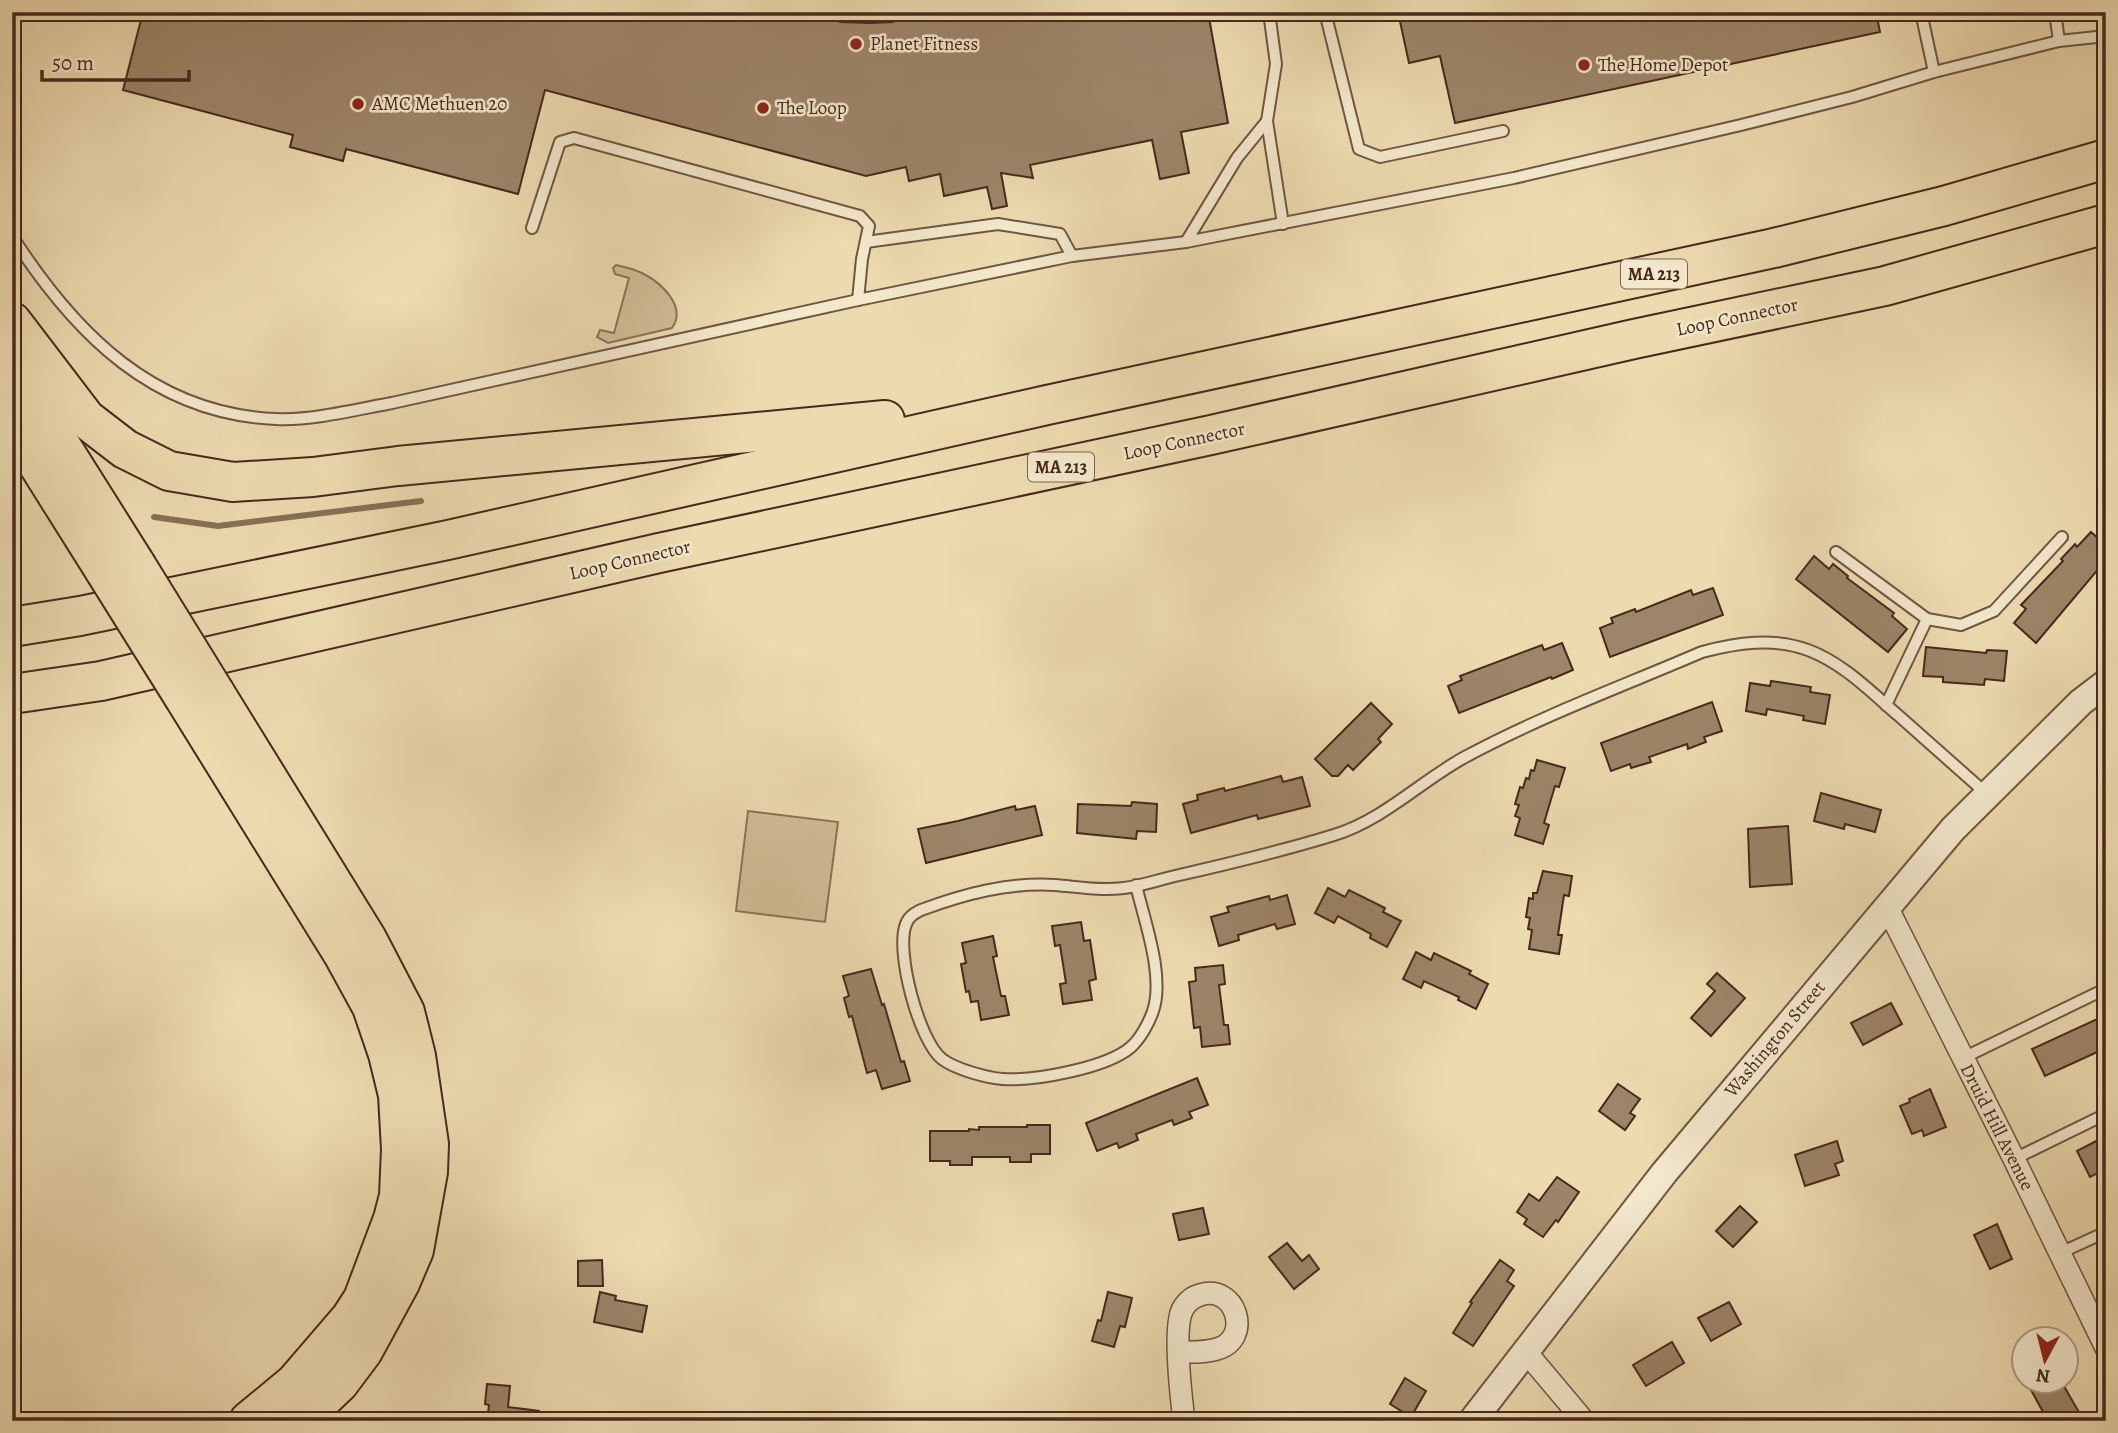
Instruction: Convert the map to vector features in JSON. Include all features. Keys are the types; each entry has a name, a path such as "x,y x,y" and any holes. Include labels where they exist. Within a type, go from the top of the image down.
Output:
{"highway":[{"name":"MA 213","path":"12,627 79,616 447,540 1047,405 1774,248 1944,206 2106,159"},
{"name":"Loop Connector","path":"17,694 101,681 646,556 1885,286 2106,224"},
{"path":"12,322 86,419 125,449 169,471 233,482 300,478 398,466 1047,405"},
{"path":"12,368 120,568 200,696 367,939 405,1012 416,1056 429,1144 428,1172 414,1250 400,1283 363,1351 339,1383 299,1421"},
{"path":"12,423 120,568"},
{"path":"200,696 372,1007 398,1095 401,1149 399,1196 363,1300 295,1383 249,1421"}],"street":[{"name":"Washington Street","path":"1472,1421 1664,1173 1953,829 2081,702 2106,683"},
{"name":"Druid Hill Avenue","path":"1886,907 2106,1348"},
{"path":"1179,1352 1184,1421"},
{"path":"1526,1352 1584,1421"}],"lane":[{"path":"1269,12 1276,64 1267,121 1283,224"},
{"path":"1325,12 1359,149 1380,158 1503,131"},
{"path":"1921,12 1934,72"},
{"path":"2055,12 2059,41"},
{"path":"12,236 64,307 120,363 166,392 215,411 278,419 337,413 393,403 858,300 1072,257 1186,242 1514,178 1852,97 1934,72 2059,41 2106,36"},
{"path":"1186,242 1237,158 1267,121"},
{"path":"532,229 560,142 574,138 860,216 869,226 858,300"},
{"path":"866,242 998,224 1060,234 1072,257"},
{"path":"1836,552 1927,619 1961,625 1994,611 2062,537"},
{"path":"1886,705 1927,619"},
{"path":"1136,885 1154,961 1156,986 1153,1010 1132,1047 1111,1060 1087,1068 1003,1079 965,1069 942,1059 929,1041 919,1018 906,975 904,934 911,915 937,904 1006,886 1055,885 1101,890 1136,885 1199,871 1344,831 1375,816 1426,784 1444,769 1508,734 1702,652 1720,647 1765,642 1808,650 1846,671 1988,794"},
{"path":"1963,1058 2104,990"},
{"path":"2014,1159 2106,1114"},
{"path":"2060,1253 2106,1232"}],"shaded area":[{"path":"616,265 642,273 664,289 676,312 672,328 608,343 597,337 600,330 614,333 629,278 615,274 613,268"},
{"path":"748,811 838,822 825,922 736,911"}],"building":[{"name":"The Loop","path":"143,12 800,12 841,22 869,23 893,22 891,12 1208,12 1228,123 1181,132 1189,173 1160,179 1152,140 1030,165 1033,178 1001,173 1007,206 992,209 987,187 944,196 940,174 909,181 906,167 866,176 545,90 518,194 346,149 343,161 290,147 293,135 123,90"},
{"name":"The Home Depot","path":"1398,12 1876,12 1880,32 1455,123 1440,56 1409,63"},
{"path":"2091,532 2106,545 2106,560 2036,643 2014,623 2026,609 2021,605 2063,561 2061,559 2075,544 2077,547"},
{"path":"1814,556 1829,569 1833,564 1848,576 1847,578 1894,613 1892,616 1907,629 1888,652 1796,579"},
{"path":"1713,588 1723,615 1610,657 1600,628 1613,623 1611,618 1635,609 1636,612 1691,590 1693,595"},
{"path":"1562,643 1573,670 1459,713 1448,686 1462,680 1460,676 1542,645 1544,650"},
{"path":"1926,647 1986,653 1987,650 2007,651 2004,681 1985,679 1984,685 1943,682 1943,677 1923,676"},
{"path":"1771,681 1811,687 1810,692 1830,695 1825,724 1803,720 1804,716 1767,709 1766,715 1746,711 1750,683 1770,686"},
{"path":"1712,702 1722,731 1704,737 1706,742 1688,749 1687,744 1649,757 1651,762 1631,768 1630,764 1611,771 1601,743"},
{"path":"1371,703 1392,724 1378,739 1381,742 1353,770 1348,765 1338,776 1332,776 1315,759"},
{"path":"1537,760 1565,768 1559,787 1555,786 1544,823 1549,825 1543,844 1515,835 1520,818 1515,816 1519,805 1515,804 1520,787 1523,788 1526,778 1529,779"},
{"path":"1281,776 1283,782 1302,777 1310,806 1258,819 1257,815 1191,833 1183,804 1198,800 1197,795 1224,788 1225,791"},
{"path":"1821,793 1881,810 1875,832 1845,824 1844,829 1814,821"},
{"path":"1132,802 1157,804 1156,832 1137,831 1136,839 1077,833 1078,804 1131,806"},
{"path":"1015,806 1016,810 1035,806 1042,835 926,863 918,829"},
{"path":"1788,826 1792,884 1750,887 1748,829"},
{"path":"1543,871 1572,876 1569,896 1564,895 1558,935 1562,935 1559,954 1529,949 1532,930 1528,929 1530,918 1526,917 1529,898 1533,899 1533,893 1537,893"},
{"path":"1328,888 1345,897 1349,890 1385,908 1383,912 1401,921 1387,947 1370,938 1371,934 1338,916 1334,923 1315,913"},
{"path":"1287,895 1295,924 1277,929 1275,924 1238,935 1239,940 1219,946 1211,917 1229,912 1227,907 1269,896 1270,900"},
{"path":"1081,922 1084,941 1090,940 1096,979 1089,981 1092,1000 1063,1004 1060,984 1066,983 1060,945 1055,946 1052,926"},
{"path":"993,936 997,956 993,957 1001,996 1005,996 1009,1015 981,1020 978,1001 971,1002 969,991 966,992 961,964 966,963 962,943"},
{"path":"1416,952 1431,960 1434,953 1471,971 1469,974 1488,984 1476,1009 1458,1000 1459,997 1424,981 1421,988 1403,979"},
{"path":"1223,965 1225,984 1219,985 1224,1025 1228,1025 1230,1044 1202,1047 1200,1027 1194,1028 1189,982 1196,981 1195,968"},
{"path":"871,969 901,1062 904,1061 910,1081 882,1089 876,1070 867,1073 852,1016 849,1017 844,998 849,996 843,976"},
{"path":"1717,973 1745,998 1711,1036 1691,1018 1715,991 1707,984"},
{"path":"1891,1003 1902,1024 1863,1045 1851,1023"},
{"path":"2106,1015 2106,1048 2045,1076 2032,1049"},
{"path":"1197,1078 1208,1105 1189,1112 1192,1118 1174,1125 1172,1120 1136,1134 1138,1140 1119,1148 1117,1143 1097,1151 1086,1123"},
{"path":"1618,1084 1640,1099 1630,1113 1635,1116 1625,1130 1599,1111"},
{"path":"1930,1089 1946,1127 1924,1136 1922,1130 1912,1134 1900,1106"},
{"path":"1050,1125 1050,1154 1031,1154 1031,1162 1010,1162 1010,1157 972,1157 972,1165 930,1161 930,1131 969,1131 979,1130 979,1127"},
{"path":"2106,1136 2106,1169 2090,1177 2077,1151"},
{"path":"1837,1141 1843,1161 1835,1164 1839,1175 1805,1186 1795,1155"},
{"path":"1557,1177 1579,1192 1558,1222 1556,1220 1543,1237 1524,1224 1527,1219 1517,1212 1529,1194 1539,1201"},
{"path":"1740,1206 1757,1222 1733,1247 1716,1231"},
{"path":"1203,1208 1209,1234 1179,1240 1173,1214"},
{"path":"1997,1224 2012,1259 1990,1269 1974,1235"},
{"path":"1287,1243 1302,1261 1309,1255 1319,1269 1294,1289 1269,1257"},
{"path":"602,1260 603,1286 578,1286 578,1261"},
{"path":"1500,1260 1514,1270 1507,1281 1514,1286 1473,1346 1453,1333 1472,1303 1470,1302"},
{"path":"600,1292 616,1296 615,1300 647,1306 642,1332 594,1322"},
{"path":"1108,1292 1132,1298 1125,1327 1120,1326 1114,1347 1092,1341 1098,1320 1101,1321"},
{"path":"1729,1302 1741,1324 1711,1341 1698,1318"},
{"path":"1672,1342 1684,1363 1646,1386 1633,1365"},
{"path":"1405,1378 1426,1391 1411,1417 1390,1404"},
{"path":"487,1384 510,1386 508,1407 539,1411 539,1421 487,1421"},
{"path":"2033,1394 2068,1394 2084,1421 2048,1421"}],"waterway":[{"path":"154,517 218,526 421,501"}],"place":[{"name":"Planet Fitness","path":"856,44"},
{"name":"The Home Depot","path":"1584,65"},
{"name":"AMC Methuen 20","path":"358,104"},
{"name":"The Loop","path":"763,108"}]}
